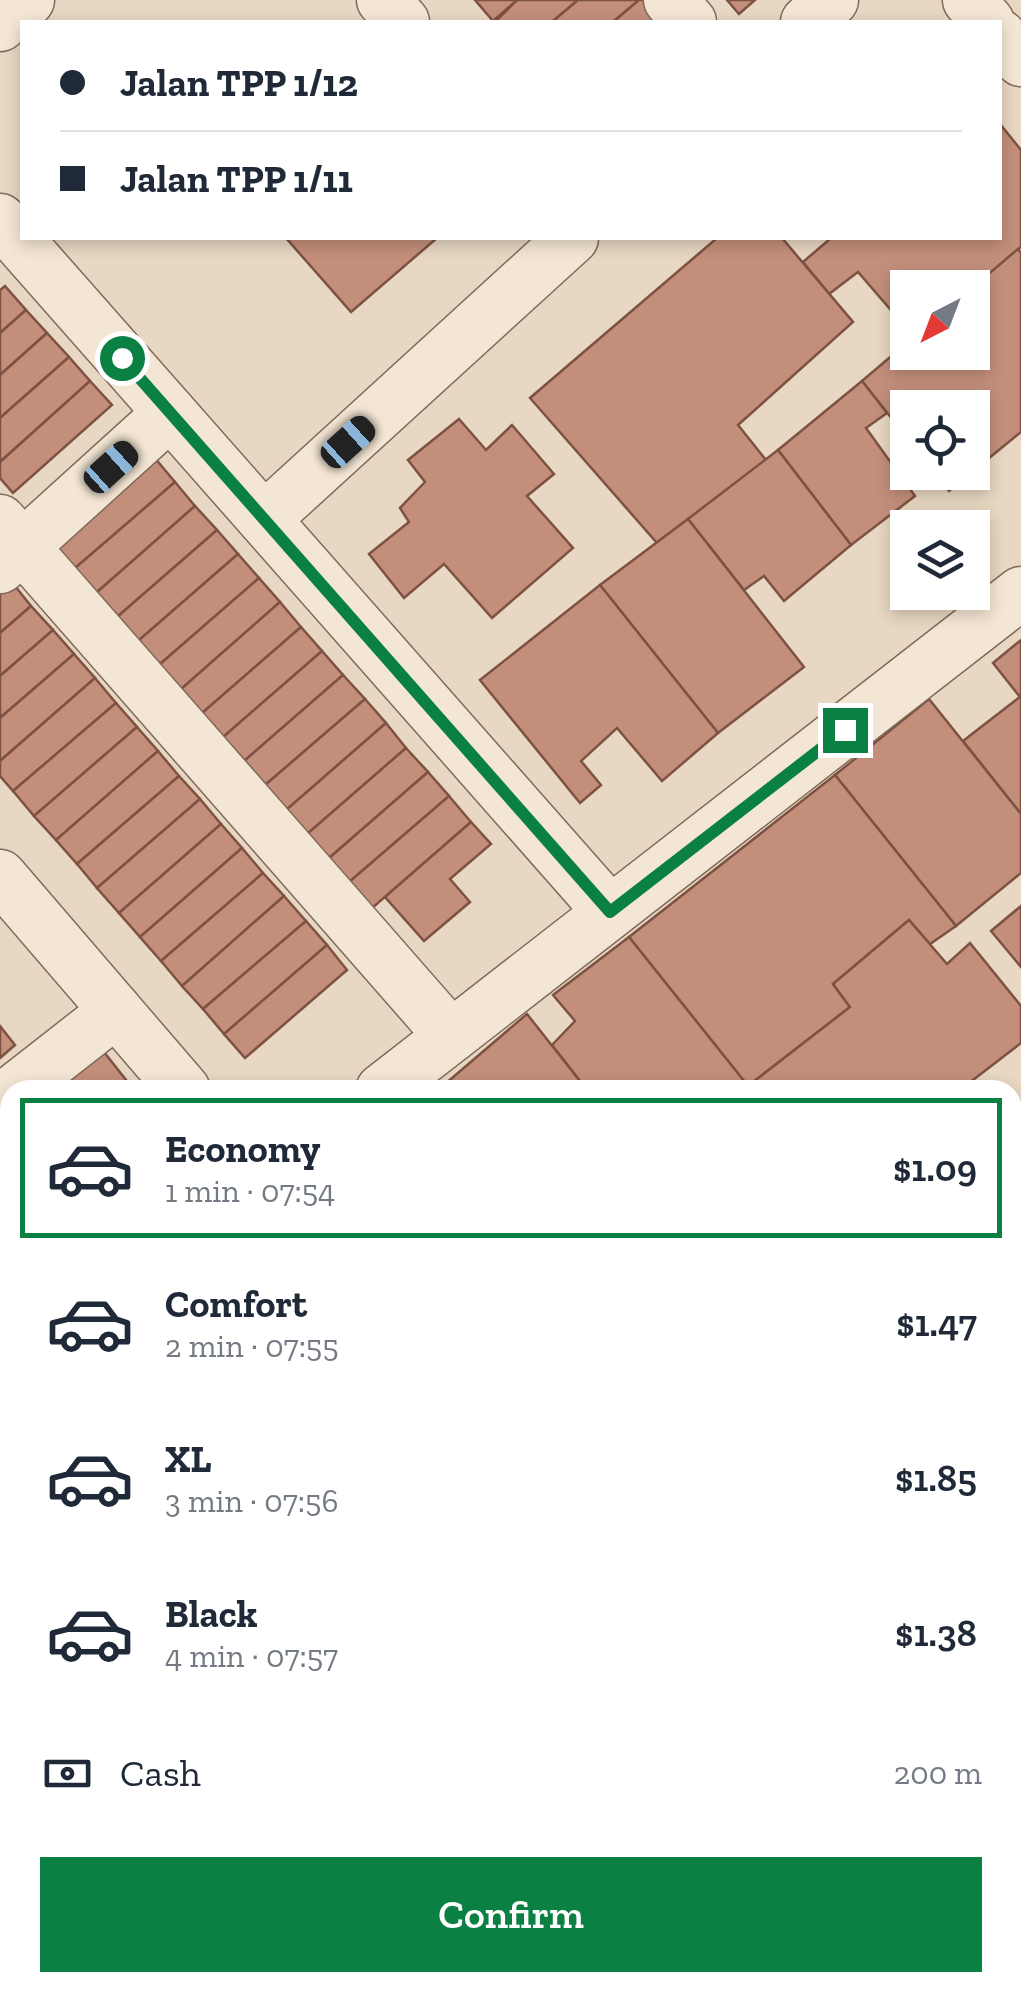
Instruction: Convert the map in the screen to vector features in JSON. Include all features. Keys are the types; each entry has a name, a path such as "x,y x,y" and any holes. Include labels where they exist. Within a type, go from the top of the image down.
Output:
{"street":[{"path":"0,25 28,0"},
{"path":"383,0 401,20"},
{"path":"670,0 688,20"},
{"path":"810,20 832,0"},
{"path":"969,0 986,20"},
{"path":"1002,38 1021,60"},
{"path":"0,220 610,912"},
{"path":"264,518 570,240"},
{"path":"170,414 8,545 451,1036"},
{"path":"395,1080 1021,593"},
{"path":"0,876 175,1080"},
{"path":"28,1080 116,1011"}],"building":[{"path":"475,0 517,0 494,20"},
{"path":"517,0 578,0 554,20 497,20"},
{"path":"578,0 639,0 615,20 554,20"},
{"path":"639,0 653,0 670,20 615,20"},
{"path":"727,0 755,0 739,14"},
{"path":"1002,126 1021,150 1021,247 990,273 890,270 890,309 858,272 829,294 803,262 829,240 1002,240"},
{"path":"288,240 435,240 351,312"},
{"path":"715,240 784,240 853,322 738,425 766,460 657,543 530,398"},
{"path":"1018,249 1021,253 1021,432 990,457 990,390 890,390 890,416 862,381 890,357 890,370 990,370 990,273"},
{"path":"5,286 26,310 0,333 0,290"},
{"path":"26,310 47,333 0,375 0,333"},
{"path":"47,333 69,357 0,418 0,375"},
{"path":"69,357 90,381 0,462 0,418"},
{"path":"90,381 112,405 13,493 0,478 0,462"},
{"path":"862,381 887,413 866,428 890,461 890,490 911,490 915,496 897,510 890,510 890,515 851,545 778,450"},
{"path":"459,419 486,450 512,425 554,474 527,496 573,548 492,618 444,564 404,598 369,554 409,522 400,508 425,482 408,460"},
{"path":"778,450 851,545 784,601 764,576 744,590 688,519"},
{"path":"154,457 175,482 74,569 53,544"},
{"path":"175,482 195,506 96,593 74,569"},
{"path":"195,506 217,530 117,617 96,593"},
{"path":"688,519 804,667 718,733 600,585"},
{"path":"217,530 238,554 138,641 117,617"},
{"path":"238,554 259,578 159,665 138,641"},
{"path":"259,578 280,602 180,690 159,665"},
{"path":"11,581 31,606 0,633 0,590"},
{"path":"600,585 718,733 662,781 617,728 581,761 601,785 580,803 480,680"},
{"path":"280,602 301,627 201,714 180,690"},
{"path":"31,606 53,630 0,676 0,633"},
{"path":"301,627 322,651 222,738 201,714"},
{"path":"53,630 74,654 0,718 0,676"},
{"path":"1021,640 1021,696 1020,697 993,663"},
{"path":"322,651 343,675 243,762 222,738"},
{"path":"74,654 95,678 0,761 0,718"},
{"path":"343,675 365,699 264,786 243,762"},
{"path":"95,678 116,703 13,791 0,776 0,761"},
{"path":"1021,696 1021,814 963,741"},
{"path":"365,699 386,723 285,811 264,786"},
{"path":"929,699 1021,814 1021,873 956,926 835,775"},
{"path":"116,703 137,727 34,816 13,791"},
{"path":"386,723 406,748 306,835 285,811"},
{"path":"137,727 158,751 56,840 34,816"},
{"path":"406,748 428,772 328,859 306,835"},
{"path":"158,751 179,776 77,864 56,840"},
{"path":"428,772 449,796 348,883 328,859"},
{"path":"835,775 956,926 930,944 909,920 833,984 850,1007 756,1080 743,1080 629,937"},
{"path":"179,776 200,799 97,888 77,864"},
{"path":"449,796 471,822 371,909 348,883"},
{"path":"200,799 221,824 119,913 97,888"},
{"path":"471,822 491,844 450,879 470,902 424,941 385,897"},
{"path":"221,824 242,848 140,937 119,913"},
{"path":"242,848 263,873 161,961 140,937"},
{"path":"263,873 284,896 182,986 161,961"},
{"path":"284,896 306,921 203,1009 182,986"},
{"path":"1021,906 1021,967 991,931"},
{"path":"909,920 947,964 970,943 1021,1006 1021,1043 973,1080 756,1080 850,1007 833,984"},
{"path":"306,921 327,945 224,1034 203,1009"},
{"path":"629,937 743,1080 579,1080 552,1045 575,1021 553,995"},
{"path":"327,945 347,970 245,1058 224,1034"},
{"path":"527,1014 579,1080 450,1080"},
{"path":"0,1026 15,1045 0,1058"},
{"path":"104,1052 126,1080 69,1080"}],"route":[{"path":"122,358 610,912 845,730"}]}
